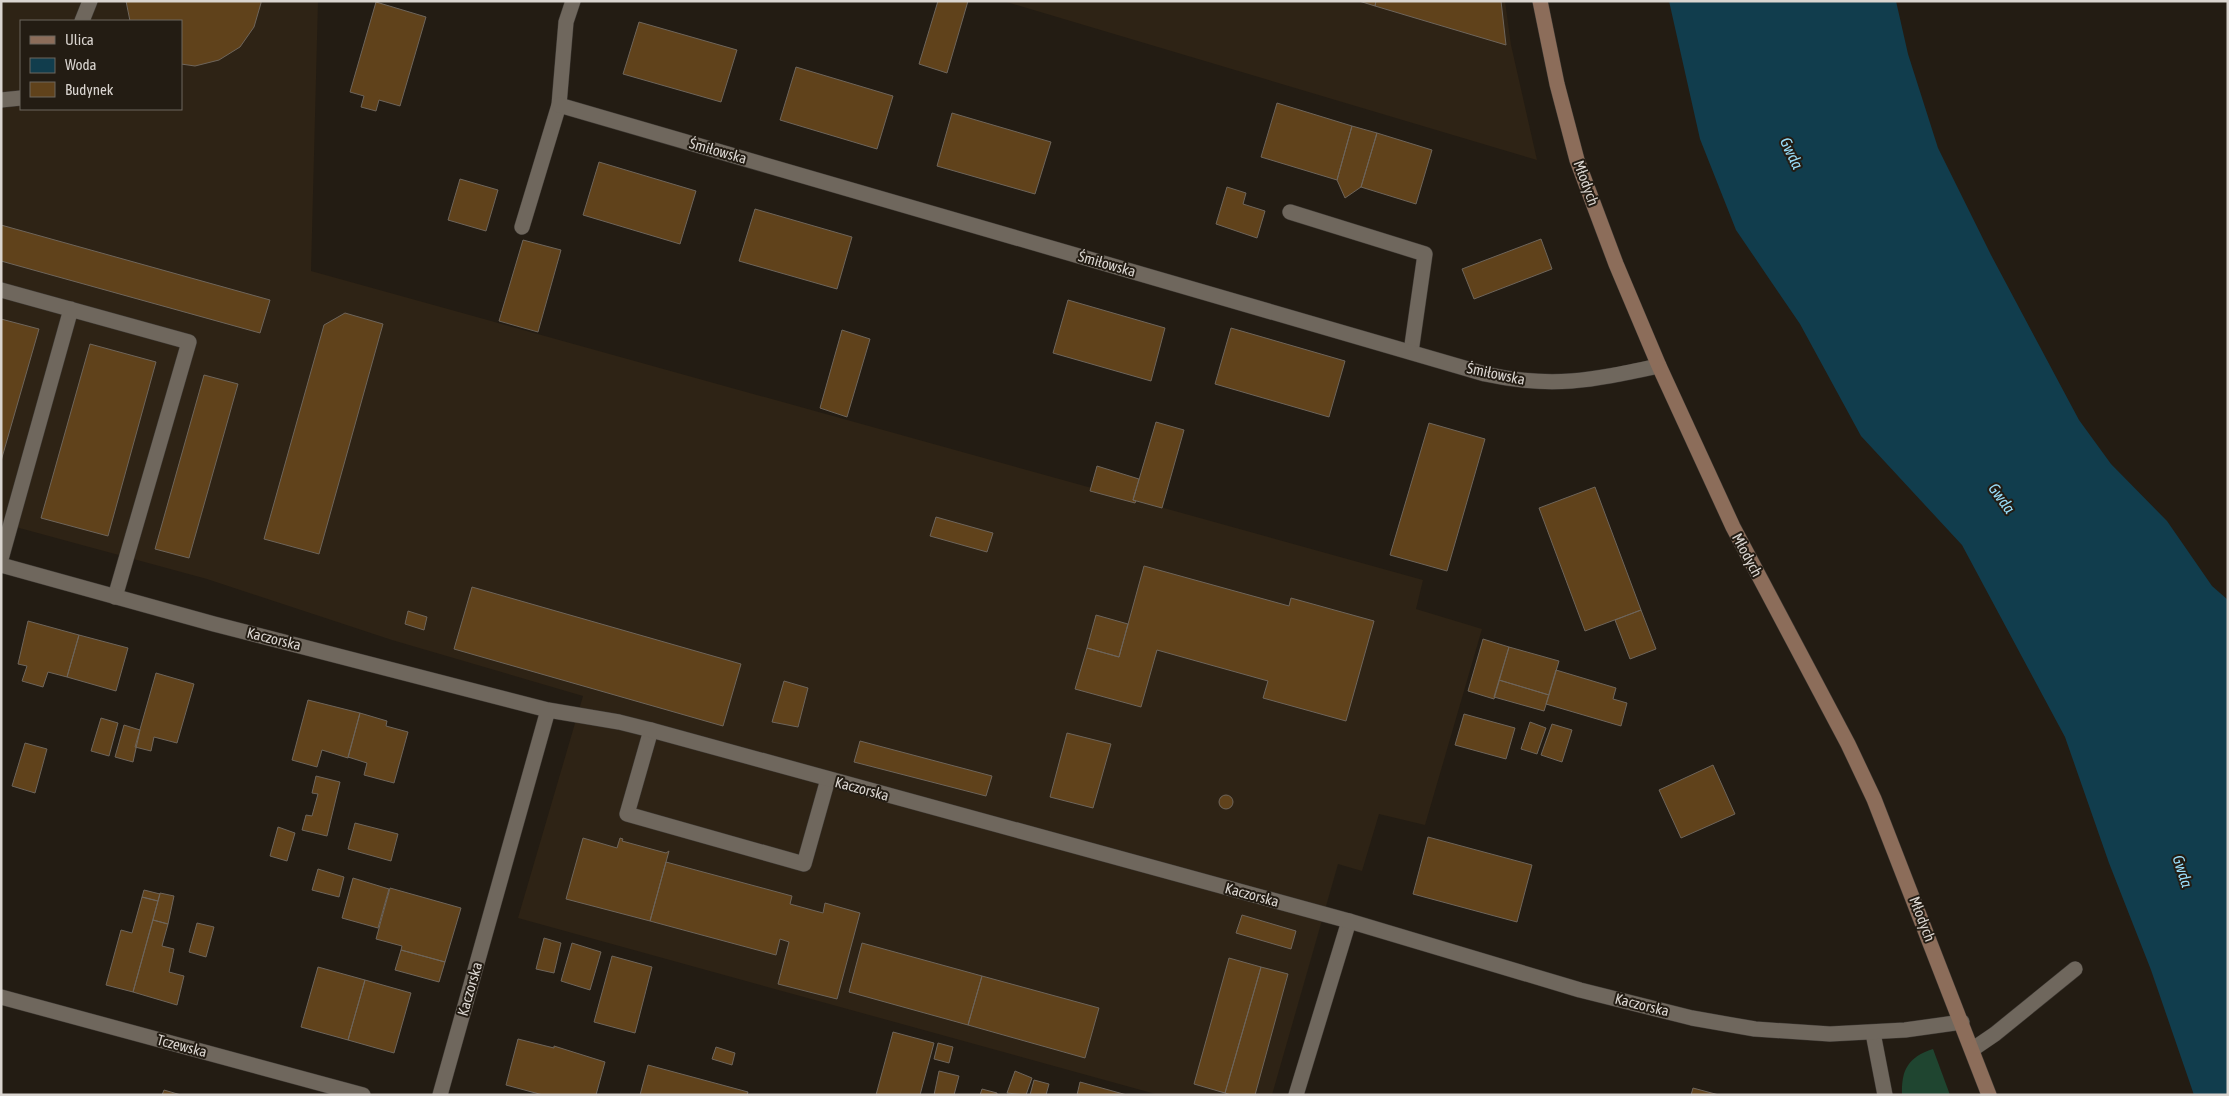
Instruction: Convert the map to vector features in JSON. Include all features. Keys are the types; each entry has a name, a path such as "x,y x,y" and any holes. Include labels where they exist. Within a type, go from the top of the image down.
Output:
{"street":[{"path":"82,20 90,1"},
{"path":"522,227 560,105 566,22 573,1"},
{"name":"Młodych","path":"1540,1 1557,84 1578,160 1616,264 1659,366 1733,527 1848,744 1870,791 1973,1050 1989,1095"},
{"path":"1,100 20,98"},
{"name":"Śmiłowska","path":"560,105 1485,374 1534,383 1564,383 1600,379 1659,366"},
{"path":"1290,212 1425,254 1411,352"},
{"path":"1,290 189,342 115,597"},
{"path":"1,559 71,309"},
{"name":"Kaczorska","path":"1,565 115,597 548,710 619,722 651,730 1348,921 1552,982 1692,1018 1731,1026 1830,1034 1873,1033 1962,1022"},
{"name":"Kaczorska","path":"440,1095 548,710"},
{"path":"651,730 627,814 804,864 828,779"},
{"path":"1296,1095 1348,921"},
{"path":"1973,1050 2075,969"},
{"name":"Tczewska","path":"1,997 363,1095"},
{"path":"1873,1033 1885,1095"}],"shaded area":[{"path":"1,1 318,1 311,271 1423,580 1416,609 1482,629 1425,825 1379,814 1362,871 1338,864 1272,1095 1159,1095 518,918 583,696 392,640 207,579 1,523"},
{"path":"1003,1 1505,1 1511,45 1537,160"}],"green space":[{"path":"1933,1049 1950,1095 1902,1095 1903,1078 1912,1060 1924,1052"}],"water":[{"name":"Gwda","path":"1669,1 1896,1 1908,54 1938,148 1991,255 2079,420 2111,464 2167,521 2212,586 2228,600 2228,1095 2194,1095 2151,970 2109,863 2065,737 1962,545 1861,436 1800,324 1736,230 1700,139"}],"building":[{"path":"126,1 261,1 254,27 240,47 219,60 195,66 182,64 182,20 130,20"},
{"path":"938,1 968,1 947,73 919,64"},
{"path":"1359,1 1376,1 1375,6"},
{"path":"1376,1 1501,1 1506,45 1375,6"},
{"path":"376,2 426,17 400,106 379,100 376,111 361,107 364,96 350,92"},
{"path":"639,22 737,50 721,102 623,74"},
{"path":"796,67 893,96 877,149 780,120"},
{"path":"1277,103 1352,126 1337,180 1261,157"},
{"path":"952,113 1051,142 1035,194 937,166"},
{"path":"1352,126 1377,133 1361,187 1345,198 1337,180"},
{"path":"1377,133 1432,150 1416,204 1361,187"},
{"path":"599,162 696,191 680,244 583,215"},
{"path":"460,179 498,190 486,231 448,220"},
{"path":"1227,187 1246,193 1243,204 1265,211 1257,238 1216,224"},
{"path":"755,209 852,237 837,289 739,261"},
{"path":"1,225 270,300 260,333 1,261"},
{"path":"1541,239 1552,269 1474,299 1462,269"},
{"path":"523,240 561,250 538,332 499,321"},
{"path":"1068,300 1165,328 1151,381 1053,353"},
{"path":"345,313 383,324 319,554 264,539 324,325"},
{"path":"1,319 39,329 1,461"},
{"path":"1231,328 1345,361 1329,417 1215,384"},
{"path":"842,330 870,339 847,417 820,408"},
{"path":"90,344 156,362 108,536 41,518"},
{"path":"204,375 238,384 189,558 155,549"},
{"path":"1156,422 1184,430 1162,508 1133,500"},
{"path":"1429,423 1485,439 1447,571 1390,555"},
{"path":"1097,466 1139,479 1133,500 1136,501 1135,503 1090,491"},
{"path":"1595,487 1641,610 1585,631 1539,508"},
{"path":"936,517 993,533 987,552 930,536"},
{"path":"1144,566 1289,606 1291,598 1374,621 1346,721 1263,698 1268,681 1157,650 1141,707 1075,689 1087,648 1119,657"},
{"path":"472,587 741,664 723,726 454,649"},
{"path":"1641,610 1656,649 1630,659 1615,620"},
{"path":"408,611 427,617 424,630 405,624"},
{"path":"1096,615 1128,624 1119,657 1087,648"},
{"path":"28,621 79,635 67,677 48,672 43,687 22,681 27,666 18,664"},
{"path":"79,635 128,648 116,691 67,677"},
{"path":"1483,639 1509,647 1494,699 1468,691"},
{"path":"1509,647 1559,661 1549,695 1499,680"},
{"path":"1556,670 1616,688 1613,699 1627,703 1621,726 1546,704"},
{"path":"156,673 194,684 177,743 154,737 151,751 135,747"},
{"path":"1499,680 1549,695 1544,711 1494,697"},
{"path":"784,681 808,688 798,727 772,722"},
{"path":"308,700 360,713 348,758 322,750 317,767 292,760"},
{"path":"360,713 387,721 386,726 408,732 394,783 364,775 367,763 348,757"},
{"path":"1464,714 1515,728 1506,759 1455,745"},
{"path":"101,718 118,723 109,756 91,751"},
{"path":"1530,722 1546,728 1537,754 1521,749"},
{"path":"1552,724 1572,730 1562,762 1541,755"},
{"path":"124,725 140,730 133,762 115,757"},
{"path":"1067,733 1111,744 1093,808 1050,797"},
{"path":"860,741 992,776 986,796 854,762"},
{"path":"25,743 47,749 35,793 12,786"},
{"path":"1713,765 1735,814 1681,838 1659,790"},
{"path":"316,776 340,782 327,836 302,830 306,815 312,816 318,794 312,793"},
{"path":"1223,795 1229,795 1233,802 1229,809 1223,809 1219,805 1219,799"},
{"path":"355,823 398,834 391,861 348,849"},
{"path":"278,827 295,833 287,861 270,856"},
{"path":"1428,837 1532,865 1517,922 1413,894"},
{"path":"583,838 617,848 620,838 623,839 622,841 666,853 669,851 650,921 566,899"},
{"path":"666,862 792,896 790,904 823,913 825,903 860,913 837,999 778,984 789,942 780,939 776,955 650,921"},
{"path":"318,869 344,877 339,897 312,890"},
{"path":"353,878 389,889 378,928 342,918"},
{"path":"390,888 461,908 445,962 401,950 402,946 376,939"},
{"path":"144,890 160,894 158,901 142,897"},
{"path":"160,893 174,896 168,924 153,920"},
{"path":"142,897 158,901 133,992 106,985 121,930 132,933"},
{"path":"1242,915 1296,931 1291,949 1236,933"},
{"path":"153,920 168,924 162,946 174,949 169,972 184,976 177,1005 133,992"},
{"path":"197,923 214,927 206,957 189,952"},
{"path":"544,938 561,943 554,973 536,969"},
{"path":"572,943 601,952 590,990 561,981"},
{"path":"862,943 982,976 968,1025 849,992"},
{"path":"401,950 445,962 439,982 395,970"},
{"path":"612,956 652,967 635,1033 594,1022"},
{"path":"1229,958 1261,967 1225,1093 1194,1084"},
{"path":"318,967 365,980 348,1040 301,1027"},
{"path":"1261,967 1288,974 1255,1095 1231,1095 1225,1093"},
{"path":"982,976 1099,1008 1085,1058 968,1025"},
{"path":"365,980 411,993 394,1053 348,1040"},
{"path":"893,1032 934,1043 920,1095 876,1095"},
{"path":"518,1039 554,1048 554,1046 605,1062 596,1095 543,1095 506,1085"},
{"path":"938,1043 953,1047 949,1063 934,1059"},
{"path":"716,1047 735,1053 732,1065 712,1059"},
{"path":"648,1065 748,1092 747,1095 640,1095"},
{"path":"939,1071 959,1076 954,1095 934,1095"},
{"path":"1015,1071 1032,1078 1026,1095 1007,1093"},
{"path":"1034,1080 1049,1084 1046,1095 1030,1095"},
{"path":"1080,1082 1127,1095 1077,1095"},
{"path":"1693,1088 1719,1095 1691,1095"},
{"path":"982,1089 997,1093 997,1095 980,1095"},
{"path":"164,1090 181,1095 162,1095"}]}
